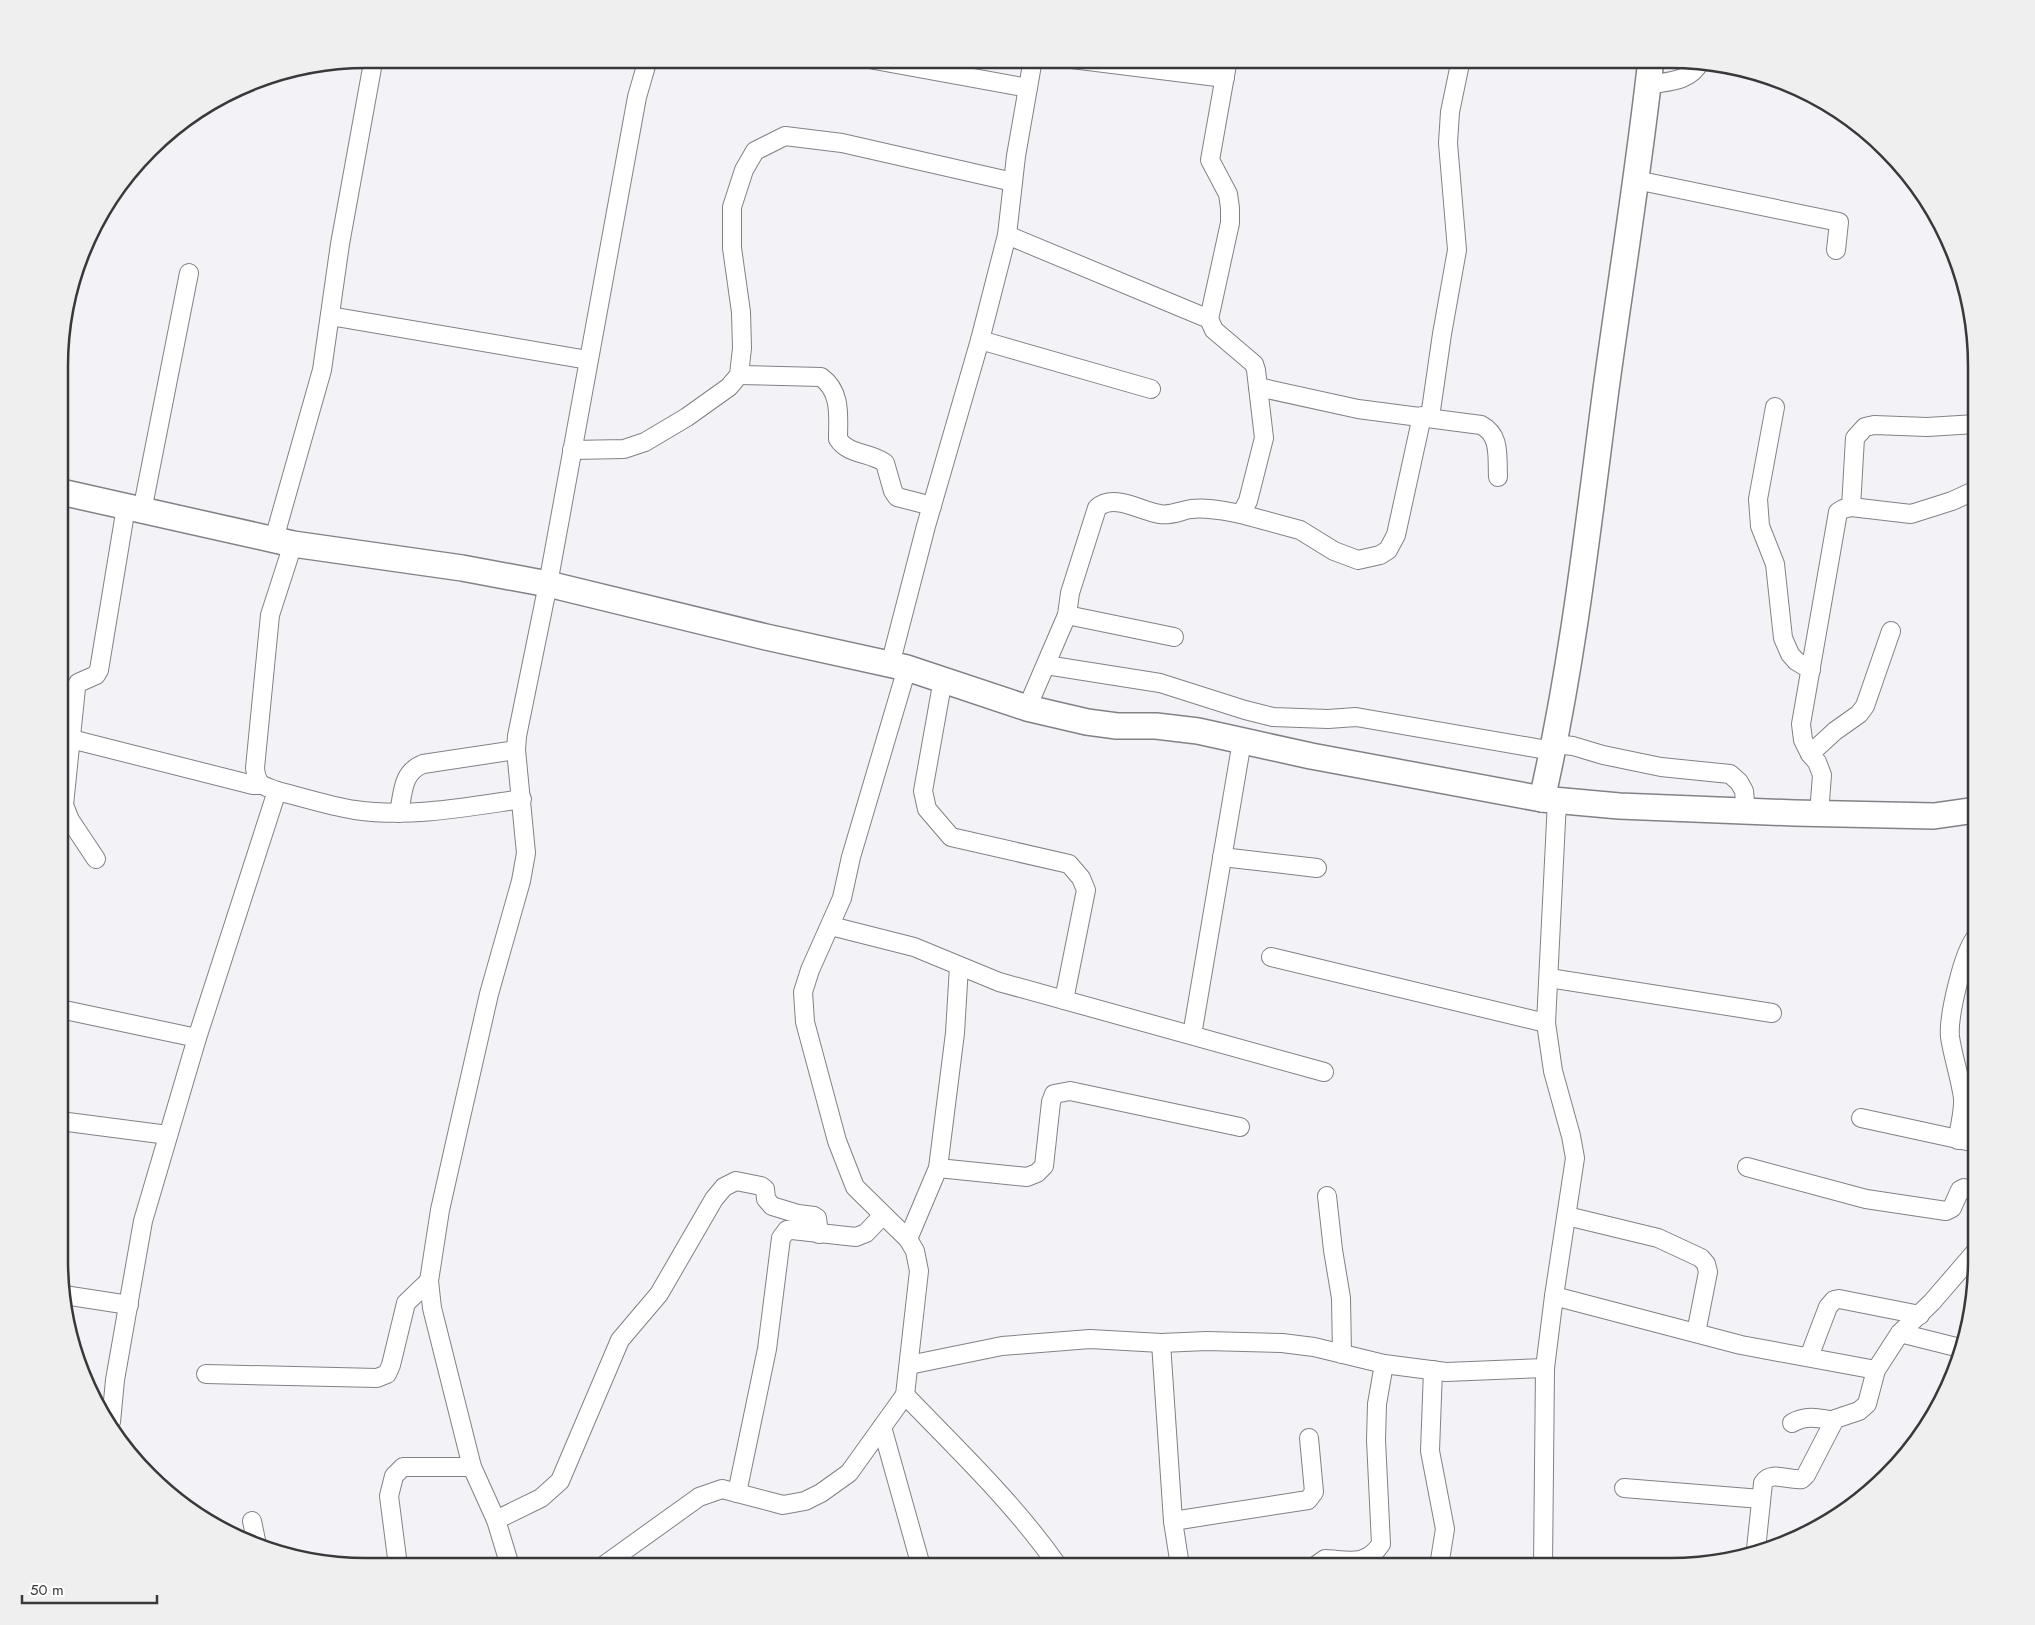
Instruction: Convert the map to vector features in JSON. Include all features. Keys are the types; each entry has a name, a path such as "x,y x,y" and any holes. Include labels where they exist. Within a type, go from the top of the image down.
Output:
{"main road":[{"path":"1550,800 1554,748 1583,565 1650,67"},
{"path":"67,493 283,542 435,564 548,584 899,666 1027,708 1087,722 1117,726 1156,726 1198,731 1311,756 1550,800 1619,806 1746,812 1934,816 1968,813"}],"street":[{"path":"260,785 256,777 255,768 270,615 283,542 322,370 340,244 372,67"},
{"path":"508,1558 496,1520 472,1467 432,1308 429,1281 440,1210 487,1004 521,881 526,853 516,750 637,97 646,67"},
{"path":"913,67 1028,88"},
{"path":"614,1558 699,1497 722,1489 783,1505 805,1501 821,1493 849,1473 905,1395 920,1271 915,1251 908,1239 855,1187 837,1141 805,1022 803,992 810,970 842,898 899,666 932,506 1008,235 1013,182 1032,67"},
{"path":"1167,67 1214,71 1210,160 1228,194 1230,223 1209,319 1214,330 1254,364 1264,438 1248,502 1241,514"},
{"path":"1027,708 1067,615 1070,593 1093,516 1097,508 1103,503 1113,501 1162,515 1190,509 1207,508 1241,514 1300,530 1334,551 1358,560 1380,555 1388,550 1396,536 1426,417 1457,250 1448,143 1450,112 1459,67"},
{"path":"1648,85 1685,78 1695,69"},
{"path":"572,450 624,449 645,442 687,417 729,387 739,375 742,348 741,312 732,248 732,207 744,170 755,151 785,136 842,144 1013,182"},
{"path":"1636,180 1839,222 1836,250"},
{"path":"1008,235 1209,319"},
{"path":"67,752 76,688 78,683 96,675 99,670 189,273"},
{"path":"330,316 588,360"},
{"path":"980,340 1151,389"},
{"path":"739,375 821,377 828,382 838,401 838,439 841,444 847,449 870,455 885,463 893,491 899,498 932,506"},
{"path":"1258,386 1358,409 1481,425 1490,429 1497,440 1498,477"},
{"path":"1775,407 1758,499 1760,526 1775,564 1783,638 1790,654 1796,661 1810,670"},
{"path":"1851,507 1855,438 1865,427 1874,425 1927,427 1968,424"},
{"path":"1819,814 1822,775 1817,762 1810,754 1803,740 1801,724 1838,512 1851,507 1911,514 1944,504 1968,494"},
{"path":"1067,615 1174,638"},
{"path":"1810,754 1859,714 1865,706 1891,631"},
{"path":"1046,665 1160,683 1272,717 1328,719 1356,717 1554,748 1573,746 1603,755 1661,766 1730,774 1739,782 1744,791 1746,812"},
{"path":"943,679 923,791 927,808 951,837 1069,864 1081,878 1086,890 1064,1000"},
{"path":"68,735 354,810 399,813 446,810 522,799"},
{"path":"1192,1035 1242,741"},
{"path":"399,813 405,780 414,768 423,764 516,750"},
{"path":"112,1415 115,1380 144,1222 197,1038 277,791"},
{"path":"1543,1558 1545,1368 1575,1158 1571,1136 1553,1071 1546,1023 1549,978 1550,800"},
{"path":"67,812 70,820 96,859"},
{"path":"1222,856 1317,868"},
{"path":"831,926 914,947 1000,982 1324,1072"},
{"path":"1958,1140 1963,1100 1950,1025 1962,966 1968,951"},
{"path":"1271,957 1546,1023"},
{"path":"908,1239 938,1168 954,1033 959,966"},
{"path":"1549,978 1772,1013"},
{"path":"67,1010 197,1038"},
{"path":"938,1168 1027,1177 1037,1173 1044,1166 1051,1102 1054,1094 1062,1091 1070,1091 1240,1127"},
{"path":"1861,1118 1968,1142"},
{"path":"67,1122 168,1135"},
{"path":"1747,1167 1866,1199 1946,1211 1952,1208 1960,1190 1964,1188 1968,1189"},
{"path":"496,1520 541,1498 560,1481 620,1340 659,1294 714,1199 724,1188 736,1181 761,1186 765,1189 766,1199 772,1206 817,1218 819,1234"},
{"path":"1328,1196 1332,1250 1342,1298 1342,1354"},
{"path":"737,1493 767,1349 780,1238 787,1230 856,1237 866,1233 883,1215"},
{"path":"1566,1216 1658,1238 1701,1258 1706,1264 1708,1272 1696,1333"},
{"path":"1756,1544 1763,1482 1771,1476 1797,1480 1802,1479 1806,1475 1834,1421 1841,1416 1859,1411 1867,1404 1876,1370 1900,1333 1920,1315 1968,1261"},
{"path":"206,1374 377,1378 387,1374 391,1365 406,1303 429,1281"},
{"path":"1554,1296 1741,1345 1876,1370"},
{"path":"70,1297 129,1305"},
{"path":"1809,1357 1828,1307 1834,1300 1839,1299 1920,1315"},
{"path":"1900,1333 1954,1347"},
{"path":"909,1364 1012,1345 1090,1339 1162,1343 1207,1341 1282,1343 1314,1347 1384,1364 1446,1372 1545,1368"},
{"path":"1162,1343 1173,1521 1179,1558"},
{"path":"1368,1558 1377,1551 1381,1544 1376,1440 1378,1404 1384,1364"},
{"path":"1433,1370 1430,1451 1445,1529 1440,1558"},
{"path":"905,1395 1002,1496 1034,1533 1052,1558"},
{"path":"1792,1423 1808,1417 1834,1421"},
{"path":"882,1427 919,1558"},
{"path":"1173,1521 1308,1500 1314,1492 1309,1438"},
{"path":"397,1558 389,1496 394,1476 403,1467 472,1467"},
{"path":"1624,1488 1761,1499"},
{"path":"252,1520 255,1537"}]}
